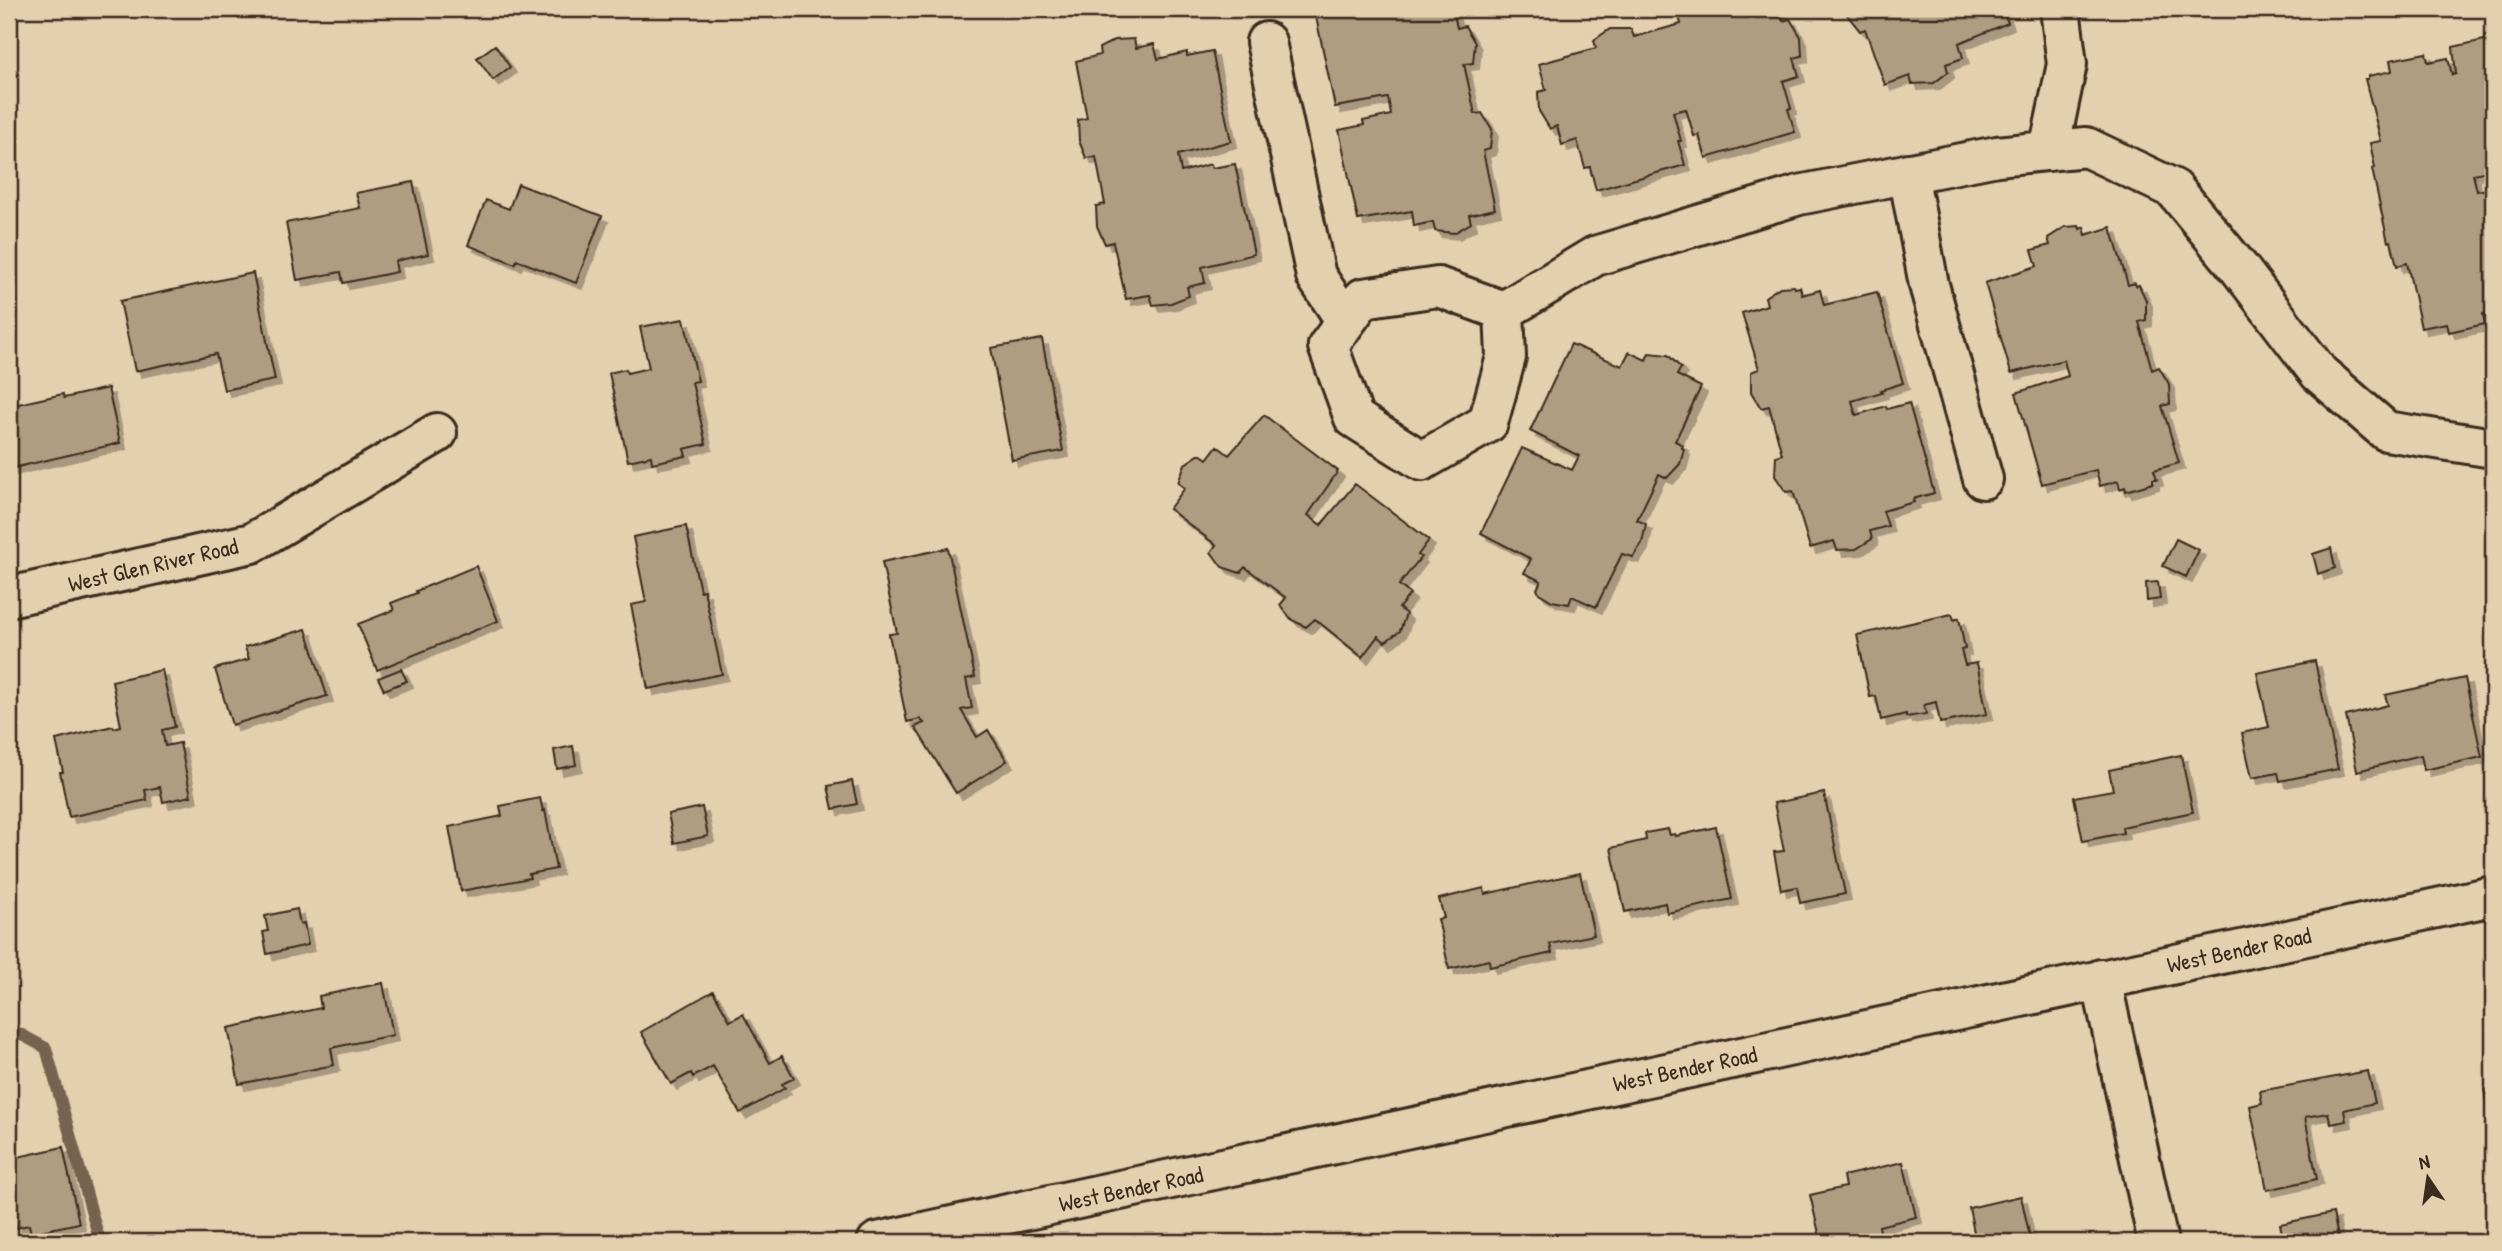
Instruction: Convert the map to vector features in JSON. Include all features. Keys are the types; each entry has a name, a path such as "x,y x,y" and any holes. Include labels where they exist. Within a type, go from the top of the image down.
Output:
{"street":[{"path":"2049,151 2067,64 2060,9"},
{"path":"1266,42 1316,276 1346,321"},
{"path":"1504,311 1595,256 1799,195 1997,156 2086,147 2174,190 2239,268 2319,373 2386,431 2493,448"},
{"path":"1908,173 1929,285 1983,479"},
{"path":"1438,286 1504,311 1506,357 1488,422 1422,461 1354,418 1328,346 1363,298 1438,286"},
{"name":"West Glen River Road","path":"9,597 252,542 437,433"},
{"name":"West Bender Road","path":"877,1242 2493,896"},
{"path":"2101,979 2158,1242"}],"building":[{"path":"1338,9 1453,9 1457,28 1465,26 1475,43 1473,63 1464,64 1475,114 1482,113 1492,129 1490,149 1483,151 1495,209 1469,215 1471,223 1454,233 1435,231 1433,222 1414,226 1412,211 1358,220 1339,130 1364,125 1363,121 1391,115 1388,98 1335,107 1316,17 1339,12"},
{"path":"1690,9 1718,9 1719,13 1733,9 1780,9 1783,21 1790,19 1801,37 1802,56 1794,58 1799,76 1783,81 1795,132 1706,158 1699,135 1694,136 1686,109 1673,112 1685,165 1596,190 1590,167 1585,168 1577,140 1562,145 1557,126 1550,129 1539,111 1538,92 1546,90 1539,64 1596,48 1594,40 1610,29 1631,29 1634,37 1681,24 1679,16"},
{"path":"1847,9 2003,9 2008,23 1959,43 1963,58 1946,64 1948,72 1934,83 1912,84 1910,76 1885,85 1865,29 1860,31 1847,15"},
{"path":"2493,38 2493,170 2473,174 2477,191 2493,188 2493,312 2483,314 2485,324 2449,332 2447,323 2421,328 2407,263 2397,266 2391,241 2388,242 2372,169 2375,168 2370,143 2381,141 2365,79 2392,71 2390,60 2426,53 2428,62 2448,58 2452,75 2456,74 2453,47"},
{"path":"1134,39 1136,48 1154,44 1158,59 1187,52 1187,56 1212,51 1231,141 1178,155 1181,172 1211,164 1212,168 1235,164 1254,254 1202,267 1205,283 1187,287 1189,296 1171,303 1153,305 1150,295 1126,299 1113,242 1105,244 1097,226 1096,206 1105,204 1096,157 1086,158 1079,141 1078,120 1087,118 1076,61 1100,55 1099,48 1115,40"},
{"path":"495,45 510,67 493,80 477,58"},
{"path":"413,182 428,254 395,261 397,272 343,283 341,272 297,280 286,223 360,208 356,193"},
{"path":"518,184 602,216 576,283 517,260 515,264 468,245 486,200 509,209"},
{"path":"2079,226 2080,229 2084,227 2086,235 2111,227 2128,285 2139,285 2146,300 2146,320 2139,322 2152,370 2159,367 2169,384 2170,404 2162,406 2179,463 2154,470 2157,479 2153,479 2153,483 2126,491 2125,487 2120,489 2118,481 2100,486 2096,470 2042,484 2016,393 2068,376 2064,360 2011,373 1985,283 2037,266 2032,250 2050,245 2048,238 2065,227"},
{"path":"253,273 275,380 224,390 216,354 135,371 120,301"},
{"path":"1780,287 1800,287 1802,295 1820,290 1824,305 1877,292 1903,383 1852,401 1856,415 1886,406 1887,409 1909,403 1934,493 1883,511 1888,526 1870,531 1872,539 1856,549 1837,550 1834,541 1810,548 1793,491 1786,492 1775,476 1776,456 1782,454 1769,406 1761,408 1751,392 1751,372 1759,369 1742,313 1767,305 1765,297"},
{"path":"684,319 698,381 692,382 706,444 684,449 686,456 652,463 651,456 628,461 609,373 626,369 627,373 649,368 640,327"},
{"path":"1042,339 1063,451 1012,460 991,348"},
{"path":"1571,344 1622,366 1629,352 1646,360 1649,353 1668,355 1681,368 1677,375 1701,387 1675,441 1683,445 1684,449 1680,464 1667,478 1659,474 1637,520 1646,524 1642,543 1633,557 1622,554 1596,607 1572,596 1569,604 1552,601 1539,593 1537,589 1541,581 1524,573 1531,559 1481,533 1522,448 1572,470 1579,456 1530,431"},
{"path":"108,388 120,443 9,469 9,406 63,394 64,398"},
{"path":"1264,415 1338,471 1308,515 1321,525 1355,484 1429,540 1418,555 1421,557 1399,585 1410,594 1399,608 1406,614 1400,631 1385,642 1378,636 1362,657 1315,619 1306,627 1292,620 1280,605 1286,598 1245,567 1240,573 1222,567 1211,552 1216,545 1169,509 1185,488 1178,483 1185,464 1200,454 1207,459 1217,446 1229,455"},
{"path":"686,526 700,591 704,590 722,674 648,689 631,605 646,602 633,537"},
{"path":"2176,539 2199,550 2186,577 2163,566"},
{"path":"948,548 975,677 966,679 972,708 961,710 977,737 988,730 1007,761 956,793 915,727 924,723 920,719 907,722 889,634 897,633 882,562"},
{"path":"2331,548 2335,568 2318,574 2313,554"},
{"path":"476,566 498,621 377,670 358,624 394,610 391,603"},
{"path":"2158,582 2160,599 2147,601 2146,583"},
{"path":"1952,614 1954,620 1959,618 1965,665 1977,663 1987,714 1940,723 1936,702 1924,705 1926,714 1906,717 1906,714 1881,720 1876,696 1870,697 1857,635"},
{"path":"306,629 327,696 232,725 215,669 249,659 245,647"},
{"path":"2315,661 2338,769 2280,781 2278,773 2252,778 2242,733 2269,727 2257,673"},
{"path":"401,669 407,681 384,690 378,678"},
{"path":"162,670 175,727 162,730 165,746 180,743 191,796 163,802 160,787 145,790 147,800 69,817 56,740 121,726 112,681"},
{"path":"2465,678 2482,757 2424,770 2421,755 2357,771 2346,716 2388,705 2385,695"},
{"path":"573,746 576,765 557,769 554,750"},
{"path":"2181,755 2193,812 2122,827 2123,833 2083,841 2074,797 2113,790 2109,770"},
{"path":"852,781 857,804 833,809 828,786"},
{"path":"1824,793 1845,894 1800,903 1797,887 1781,890 1774,852 1784,851 1774,803"},
{"path":"540,798 543,811 545,810 556,869 529,874 530,878 461,891 449,827 502,816 500,806"},
{"path":"702,807 708,836 674,843 668,814"},
{"path":"1716,827 1732,899 1667,913 1665,903 1625,912 1611,848 1646,840 1645,833 1668,829 1670,835 1676,836"},
{"path":"1580,873 1594,935 1550,944 1552,953 1490,967 1489,960 1449,969 1438,919 1444,918 1439,899 1484,888 1485,894"},
{"path":"297,909 300,924 304,923 308,945 267,954 263,932 268,931 265,916"},
{"path":"383,983 393,1035 331,1048 334,1065 239,1084 228,1028 321,1008 319,996"},
{"path":"713,991 730,1021 743,1014 770,1063 782,1056 794,1078 782,1084 785,1088 740,1113 713,1066 693,1077 691,1073 671,1084 641,1032"},
{"path":"2368,1071 2375,1103 2344,1110 2346,1121 2331,1124 2328,1113 2305,1117 2317,1179 2267,1190 2250,1106 2262,1103 2260,1091"},
{"path":"2493,1088 2493,1138 2484,1090"},
{"path":"63,1147 79,1223 31,1233 29,1225 16,1228 14,1216 9,1217 9,1159"},
{"path":"1903,1162 1916,1217 1879,1226 1882,1242 1821,1242 1810,1195 1845,1187 1843,1176"},
{"path":"2021,1196 2031,1242 1976,1242 1969,1208"},
{"path":"2333,1213 2339,1242 2284,1242 2280,1224"}],"waterway":[{"path":"9,1028 46,1048 100,1242"}]}
